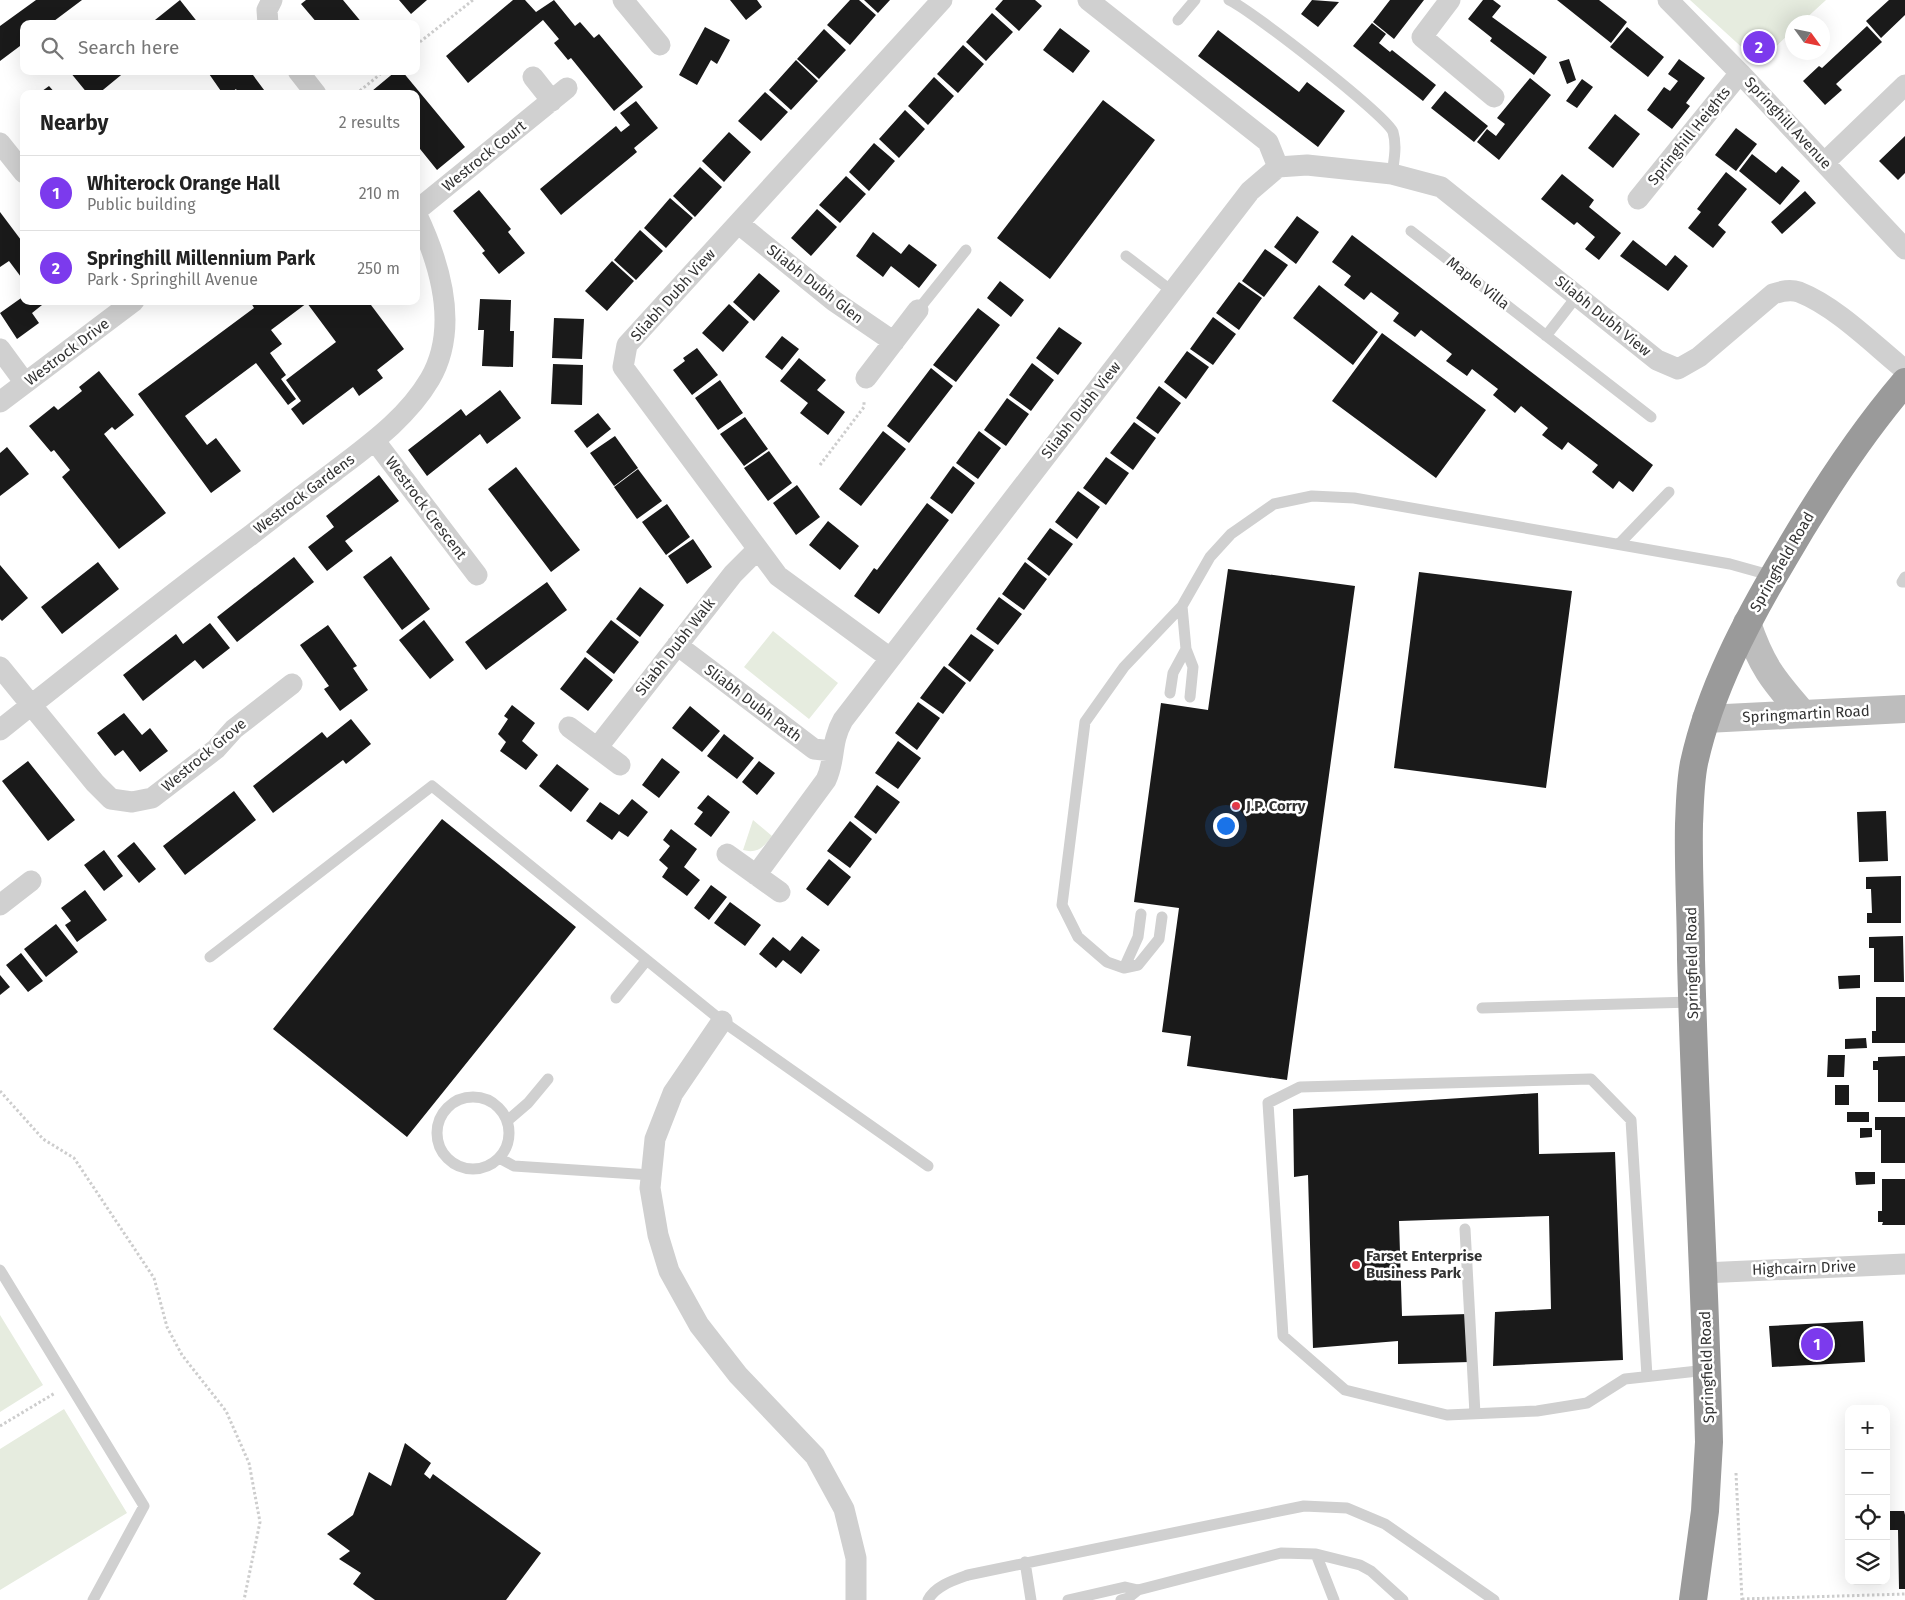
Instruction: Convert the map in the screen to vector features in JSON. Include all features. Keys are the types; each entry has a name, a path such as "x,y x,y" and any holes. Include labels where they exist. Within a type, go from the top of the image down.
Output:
{"highway":[{"name":"Springfield Road","path":"1693,1600 1708,1476 1707,1370 1692,1002 1689,840 1690,790 1693,766 1706,719 1747,623 1773,576 1841,465 1905,382"}],"street":[{"path":"267,20 267,10 272,0"},
{"path":"623,0 660,45"},
{"name":"Sliabh Dubh View","path":"890,658 778,576 623,367 627,345 942,0"},
{"path":"1088,0 1268,142 1278,167"},
{"path":"1450,0 1422,37 1494,97"},
{"name":"Springhill Avenue","path":"1668,0 1825,162 1905,249"},
{"name":"Springhill Heights","path":"1638,199 1740,73"},
{"path":"301,75 313,90"},
{"name":"Westrock Court","path":"420,209 559,94 532,77"},
{"path":"1825,162 1905,85"},
{"path":"0,143 20,168"},
{"name":"Sliabh Dubh View","path":"756,875 826,780 832,768 835,734 854,705 1250,192 1278,167 1307,165 1392,174 1441,187 1657,360 1678,369 1699,357 1773,294 1785,290 1798,292 1848,323 1905,370"},
{"name":"Westrock Gardens","path":"0,730 203,570 375,441 407,411 430,378 444,339 444,299 432,248 420,221"},
{"name":"Sliabh Dubh Glen","path":"738,224 834,301 894,342"},
{"name":"Westrock Drive","path":"0,402 125,305"},
{"path":"866,378 918,310"},
{"path":"0,349 26,383"},
{"name":"Westrock Crescent","path":"375,441 477,576"},
{"name":"Sliabh Dubh Walk","path":"597,748 733,574 757,550"},
{"path":"1747,623 1757,652 1769,675 1802,713"},
{"name":"Sliabh Dubh Path","path":"677,645 814,749 832,752"},
{"name":"Westrock Grove","path":"0,667 111,799 132,802 152,798 216,748 234,729 292,684"},
{"name":"Springmartin Road","path":"1706,719 1802,713 1905,710"},
{"path":"570,727 620,765"},
{"path":"727,854 780,892"},
{"path":"3,896 31,882"},
{"path":"722,1021 673,1094 655,1140 650,1188 658,1235 669,1272 699,1325 738,1375 815,1456 844,1509 856,1558 856,1600"},
{"name":"Highcairn Drive","path":"1703,1272 1905,1264"}],"lane":[{"path":"1178,20 1195,0"},
{"path":"1229,0 1364,100 1393,132 1395,152 1392,174"},
{"name":"Maple Villa","path":"1411,231 1651,417"},
{"path":"918,310 966,250"},
{"path":"1126,256 1173,292"},
{"path":"1546,336 1577,296"},
{"path":"1619,544 1668,492"},
{"path":"1162,917 1159,939 1138,965 1124,968 1106,962 1078,937 1062,905 1085,722 1124,667 1182,606 1210,557 1231,534 1274,504 1312,496 1354,498 1730,564 1773,576"},
{"path":"1905,578 1902,582 1905,582"},
{"path":"1182,606 1186,649 1193,668 1190,697"},
{"path":"1170,693 1173,673 1186,649"},
{"path":"210,957 432,786 722,1021 928,1166"},
{"path":"1124,968 1138,937 1141,914"},
{"path":"616,998 646,961"},
{"path":"1482,1008 1692,1002"},
{"path":"507,1121 528,1103 548,1079"},
{"path":"1647,1376 1630,1120 1591,1079 1300,1087 1268,1103 1282,1336 1345,1390 1447,1416 1536,1411 1587,1403 1625,1379 1707,1370"},
{"path":"476,1097 495,1104 507,1121 508,1141 499,1158 481,1168 471,1169 451,1162 439,1146 438,1126 447,1108 456,1101 476,1097"},
{"path":"499,1158 514,1166 651,1175"},
{"path":"1465,1229 1475,1414"},
{"path":"0,1270 144,1506 93,1600"},
{"path":"928,1600 931,1594 951,1581 1025,1562 1304,1506 1347,1508 1385,1524 1494,1600"},
{"path":"1121,1600 1128,1598 1138,1590 1281,1553 1316,1554 1360,1565 1371,1571 1403,1600"},
{"path":"1316,1554 1334,1600"},
{"path":"1025,1562 1031,1600"},
{"path":"1068,1600 1125,1587 1138,1590"}],"path":[{"path":"420,42 473,0"},
{"path":"361,90 379,75"},
{"path":"820,465 864,407 866,378"},
{"path":"0,1091 43,1139 74,1158 154,1278 167,1327 182,1356 226,1411 249,1463 260,1522 244,1600"},
{"path":"0,1426 69,1384"},
{"path":"1742,1599 1905,1594"}],"shaded area":[{"path":"1690,0 1826,0 1810,15 1785,15 1785,38 1759,63"},
{"path":"773,631 838,683 809,719 744,667"},
{"path":"753,820 772,836 760,849 752,851 743,850"},
{"path":"0,1315 43,1385 0,1412"},
{"path":"64,1409 127,1513 0,1590 0,1449"}],"building":[{"path":"36,0 82,0 55,20 20,20 20,46 0,61 0,26"},
{"path":"180,0 196,20 155,20"},
{"path":"306,0 343,0 360,20 315,20 301,4"},
{"path":"399,0 427,0 411,14"},
{"path":"513,0 525,0 536,12 554,0 575,26 580,22 594,38 599,34 643,87 614,111 571,58 568,60 554,43 559,39 543,20 468,83 446,56"},
{"path":"730,0 757,0 762,7 746,20"},
{"path":"850,0 859,0 876,15 850,45 827,25"},
{"path":"864,0 890,0 878,13"},
{"path":"1003,0 1035,0 1042,6 1019,31 995,9"},
{"path":"1312,0 1339,2 1318,27 1301,14"},
{"path":"1390,0 1424,0 1394,39 1373,22"},
{"path":"1483,0 1493,0 1501,6 1492,17 1547,57 1534,75 1490,41 1492,38 1468,19"},
{"path":"1557,0 1599,0 1627,22 1611,43"},
{"path":"1889,0 1905,0 1905,15 1881,38 1866,21"},
{"path":"992,13 1013,32 986,61 966,42"},
{"path":"1372,23 1386,34 1379,43 1390,52 1392,50 1436,85 1423,101 1353,46"},
{"path":"1867,26 1882,42 1836,84 1842,90 1825,105 1803,81 1819,66 1822,68"},
{"path":"705,27 730,40 717,64 711,60 697,85 679,75"},
{"path":"1627,27 1664,57 1648,77 1610,47"},
{"path":"1060,28 1090,51 1073,73 1043,50"},
{"path":"824,29 846,50 819,79 797,59"},
{"path":"1218,30 1299,92 1307,82 1345,111 1318,147 1198,56"},
{"path":"963,45 984,64 958,93 937,74"},
{"path":"1569,59 1576,80 1567,84 1559,62"},
{"path":"1679,59 1705,78 1686,103 1690,106 1672,129 1647,110 1664,87 1670,91 1678,81 1668,74"},
{"path":"796,60 818,81 791,110 769,90"},
{"path":"72,75 121,75 103,90 85,90"},
{"path":"210,75 253,75 264,90 236,89 220,90"},
{"path":"391,75 405,75 418,90 373,90"},
{"path":"934,77 954,96 928,125 908,106"},
{"path":"1530,78 1551,95 1499,160 1477,142 1487,129 1496,136 1505,124 1497,118"},
{"path":"1582,79 1593,87 1577,108 1566,101"},
{"path":"49,86 52,90 44,90"},
{"path":"1445,91 1488,126 1474,142 1431,108"},
{"path":"765,92 788,112 761,141 738,121"},
{"path":"420,93 465,147 437,170 420,149"},
{"path":"1103,100 1155,140 1050,279 997,238"},
{"path":"636,101 658,128 634,148 637,152 561,215 540,189 616,126 621,132 630,125 620,113"},
{"path":"905,110 925,129 899,158 879,139"},
{"path":"1615,114 1640,134 1613,168 1588,148"},
{"path":"1736,128 1757,144 1736,171 1715,155"},
{"path":"729,132 751,152 724,182 702,161"},
{"path":"1905,136 1905,173 1898,180 1879,161"},
{"path":"874,143 895,161 869,191 849,172"},
{"path":"1752,154 1776,173 1782,166 1800,181 1780,205 1739,171"},
{"path":"700,167 722,187 695,217 673,196"},
{"path":"1726,172 1747,189 1718,225 1726,232 1713,248 1688,228 1701,212 1697,209"},
{"path":"1562,174 1594,200 1589,207 1621,233 1599,260 1585,249 1595,237 1577,222 1574,225 1541,199"},
{"path":"846,176 866,194 840,223 819,205"},
{"path":"479,190 511,229 508,232 525,253 499,274 482,253 485,251 453,211"},
{"path":"1805,191 1816,203 1782,234 1771,222"},
{"path":"670,198 693,218 666,248 644,228"},
{"path":"817,209 837,227 811,256 791,238"},
{"path":"0,212 20,239 20,276 9,261 0,267"},
{"path":"1297,216 1319,232 1296,264 1274,247"},
{"path":"640,230 663,251 636,280 614,260"},
{"path":"873,232 901,254 909,244 937,265 919,288 891,266 883,277 856,256"},
{"path":"1352,235 1653,465 1633,492 1619,481 1613,489 1592,472 1598,465 1568,442 1562,450 1542,435 1548,428 1521,406 1515,413 1493,395 1498,389 1472,369 1467,376 1446,361 1452,354 1421,330 1415,337 1393,321 1399,313 1371,292 1364,300 1344,285 1351,276 1332,262"},
{"path":"1633,240 1666,266 1675,255 1688,266 1668,291 1620,256"},
{"path":"1265,249 1288,265 1264,297 1242,281"},
{"path":"612,261 634,281 607,311 585,291"},
{"path":"759,273 780,291 754,321 733,302"},
{"path":"1000,281 1024,300 1011,317 987,298"},
{"path":"1239,282 1262,298 1239,330 1216,313"},
{"path":"1319,285 1378,332 1353,365 1293,318"},
{"path":"20,299 20,305 42,305 32,313 39,323 17,339 0,313"},
{"path":"480,299 511,300 510,331 514,331 513,367 482,366 484,330 478,330"},
{"path":"729,304 749,322 723,352 702,333"},
{"path":"252,305 304,305 271,330 282,344 270,353 286,375 281,379 296,399 288,405 256,363 185,416 207,445 216,438 241,471 211,493 138,394 254,308"},
{"path":"308,305 371,305 404,349 377,370 383,378 359,396 353,387 303,425 291,409 301,401 286,380 336,342"},
{"path":"978,308 1000,325 956,382 933,365"},
{"path":"1213,317 1236,334 1213,365 1190,349"},
{"path":"554,318 584,319 582,359 552,358"},
{"path":"1059,327 1082,343 1058,375 1036,358"},
{"path":"1382,333 1486,410 1436,478 1332,401"},
{"path":"782,336 799,349 782,370 765,357"},
{"path":"697,348 718,375 692,395 673,370 685,361 683,358"},
{"path":"1187,351 1209,367 1186,399 1164,382"},
{"path":"799,358 826,380 817,390 845,412 828,435 800,413 808,403 780,381"},
{"path":"1032,363 1054,380 1031,411 1009,395"},
{"path":"553,364 583,365 582,405 551,404"},
{"path":"931,368 953,386 909,443 887,426"},
{"path":"99,371 134,415 115,430 112,427 104,434 166,513 119,549 62,477 70,470 54,450 51,452 29,426 54,406 58,410 82,391 79,387"},
{"path":"720,380 743,413 718,430 695,398"},
{"path":"1159,386 1181,403 1158,434 1136,418"},
{"path":"500,390 521,418 487,444 480,434 427,476 408,450 461,409 466,416"},
{"path":"1007,398 1029,414 1006,446 984,430"},
{"path":"598,413 611,429 587,448 574,431"},
{"path":"745,417 768,449 744,466 720,434"},
{"path":"1134,422 1156,438 1133,470 1110,453"},
{"path":"883,431 906,449 861,506 839,489"},
{"path":"979,431 1001,448 978,479 956,463"},
{"path":"615,436 638,468 614,486 590,453"},
{"path":"7,447 29,474 0,496 0,453"},
{"path":"769,451 792,483 768,501 744,468"},
{"path":"1106,457 1129,473 1106,505 1083,488"},
{"path":"953,466 975,483 952,514 930,498"},
{"path":"516,467 580,550 551,572 488,489"},
{"path":"638,469 662,501 637,519 614,487"},
{"path":"379,475 399,501 345,541 353,551 327,571 308,547 334,527 326,516"},
{"path":"797,485 820,517 796,535 773,503"},
{"path":"1078,491 1100,507 1077,539 1055,522"},
{"path":"927,503 949,520 879,614 854,596 874,568 877,570"},
{"path":"667,504 690,537 666,555 642,522"},
{"path":"828,521 859,546 840,570 809,545"},
{"path":"1050,528 1073,544 1049,576 1027,559"},
{"path":"693,539 712,567 687,584 668,556"},
{"path":"391,556 430,609 402,630 363,577"},
{"path":"294,557 314,582 237,642 217,617"},
{"path":"98,562 119,589 62,634 41,607"},
{"path":"1025,562 1047,579 1024,610 1002,594"},
{"path":"0,565 28,598 2,621 0,619"},
{"name":"J.P. Corry","path":"1228,569 1355,586 1287,1080 1187,1066 1191,1036 1162,1032 1179,908 1134,902 1161,703 1208,710"},
{"path":"1419,572 1572,591 1546,788 1394,768"},
{"path":"547,582 567,610 486,670 465,642"},
{"path":"640,587 664,605 640,637 616,619"},
{"path":"999,597 1022,614 998,645 976,629"},
{"path":"424,620 454,660 430,679 399,640"},
{"path":"611,620 639,642 614,674 586,652"},
{"path":"210,623 230,648 203,669 195,660 143,701 123,675 176,634 183,644"},
{"path":"328,625 357,666 353,668 368,690 340,711 324,689 329,686 300,645"},
{"path":"971,634 994,650 970,682 948,665"},
{"path":"585,657 613,680 588,711 560,689"},
{"path":"944,666 966,683 943,714 920,698"},
{"path":"918,702 940,718 917,750 895,733"},
{"path":"512,705 535,723 522,741 538,755 526,770 500,751 506,742 498,734 508,719 504,716"},
{"path":"690,706 720,731 702,752 672,728"},
{"path":"124,713 142,735 150,728 168,751 140,772 123,750 115,756 97,733"},
{"path":"351,719 371,744 346,764 343,760 273,813 253,786 322,732 327,738"},
{"path":"724,734 754,758 737,779 707,756"},
{"path":"898,741 921,758 898,789 875,773"},
{"path":"662,758 680,772 659,798 642,785"},
{"path":"28,761 75,820 48,841 2,781"},
{"path":"759,761 775,773 757,795 742,782"},
{"path":"557,764 589,789 571,812 539,786"},
{"path":"877,785 900,802 876,834 854,817"},
{"path":"234,791 256,820 185,875 163,846"},
{"path":"708,795 730,812 711,837 694,824 703,812 697,808"},
{"path":"632,799 648,812 628,837 619,831 612,840 586,821 600,802 619,815"},
{"path":"1886,811 1888,861 1859,862 1857,812"},
{"path":"442,819 576,927 407,1137 273,1029"},
{"path":"850,821 872,839 850,868 827,851"},
{"path":"671,829 697,849 684,867 700,880 687,896 662,877 668,868 659,860 670,846 663,840"},
{"path":"134,842 156,869 139,883 117,856"},
{"path":"104,850 123,876 104,891 84,865"},
{"path":"829,859 851,877 828,906 806,889"},
{"path":"1901,876 1901,923 1867,923 1867,913 1872,913 1871,889 1866,889 1866,877"},
{"path":"711,885 727,897 709,920 694,908"},
{"path":"85,890 107,920 77,942 65,925 71,921 61,908"},
{"path":"730,902 761,925 745,946 714,923"},
{"path":"56,924 78,952 46,977 24,949"},
{"path":"802,936 820,950 801,974 783,960 776,968 759,954 773,937 790,951"},
{"path":"1903,936 1904,982 1874,982 1874,948 1869,948 1869,937"},
{"path":"21,953 43,981 28,992 6,965"},
{"path":"0,975 10,987 0,995"},
{"path":"1860,975 1860,988 1839,989 1838,976"},
{"path":"1876,997 1905,997 1905,1043 1872,1043 1872,1031 1876,1031"},
{"path":"1866,1038 1867,1048 1845,1049 1845,1039"},
{"path":"1828,1055 1845,1055 1844,1077 1827,1077"},
{"path":"1905,1056 1905,1102 1878,1102 1878,1070 1873,1070 1873,1061 1878,1061 1878,1057"},
{"path":"1835,1085 1849,1085 1849,1105 1835,1105"},
{"name":"Farset Enterprise Business Park","path":"1538,1093 1539,1154 1615,1152 1623,1360 1493,1366 1495,1312 1551,1309 1549,1216 1399,1221 1402,1316 1468,1314 1470,1362 1398,1364 1398,1341 1313,1348 1308,1175 1294,1177 1293,1109"},
{"path":"1847,1112 1869,1112 1869,1122 1847,1122"},
{"path":"1875,1117 1905,1117 1905,1163 1881,1163 1881,1130 1875,1130"},
{"path":"1860,1128 1872,1128 1872,1137 1860,1138"},
{"path":"1855,1172 1875,1172 1875,1184 1856,1185"},
{"path":"1882,1179 1905,1179 1905,1225 1882,1225 1883,1222 1878,1222 1878,1211 1882,1211"},
{"path":"1863,1321 1865,1362 1772,1367 1769,1326"},
{"path":"405,1443 431,1463 424,1474 430,1479 433,1474 541,1553 506,1600 375,1600 353,1584 361,1573 339,1559 350,1551 327,1534 353,1515 369,1472 391,1486"},
{"path":"1890,1511 1904,1511 1905,1515 1905,1589 1899,1589 1898,1530 1890,1530"}],"place":[{"name":"Springhill Millennium Park","path":"1759,47"},
{"name":"J.P. Corry","path":"1236,806"},
{"name":"Farset Enterprise Business Park","path":"1356,1265"},
{"name":"Whiterock Orange Hall","path":"1817,1344"}]}
